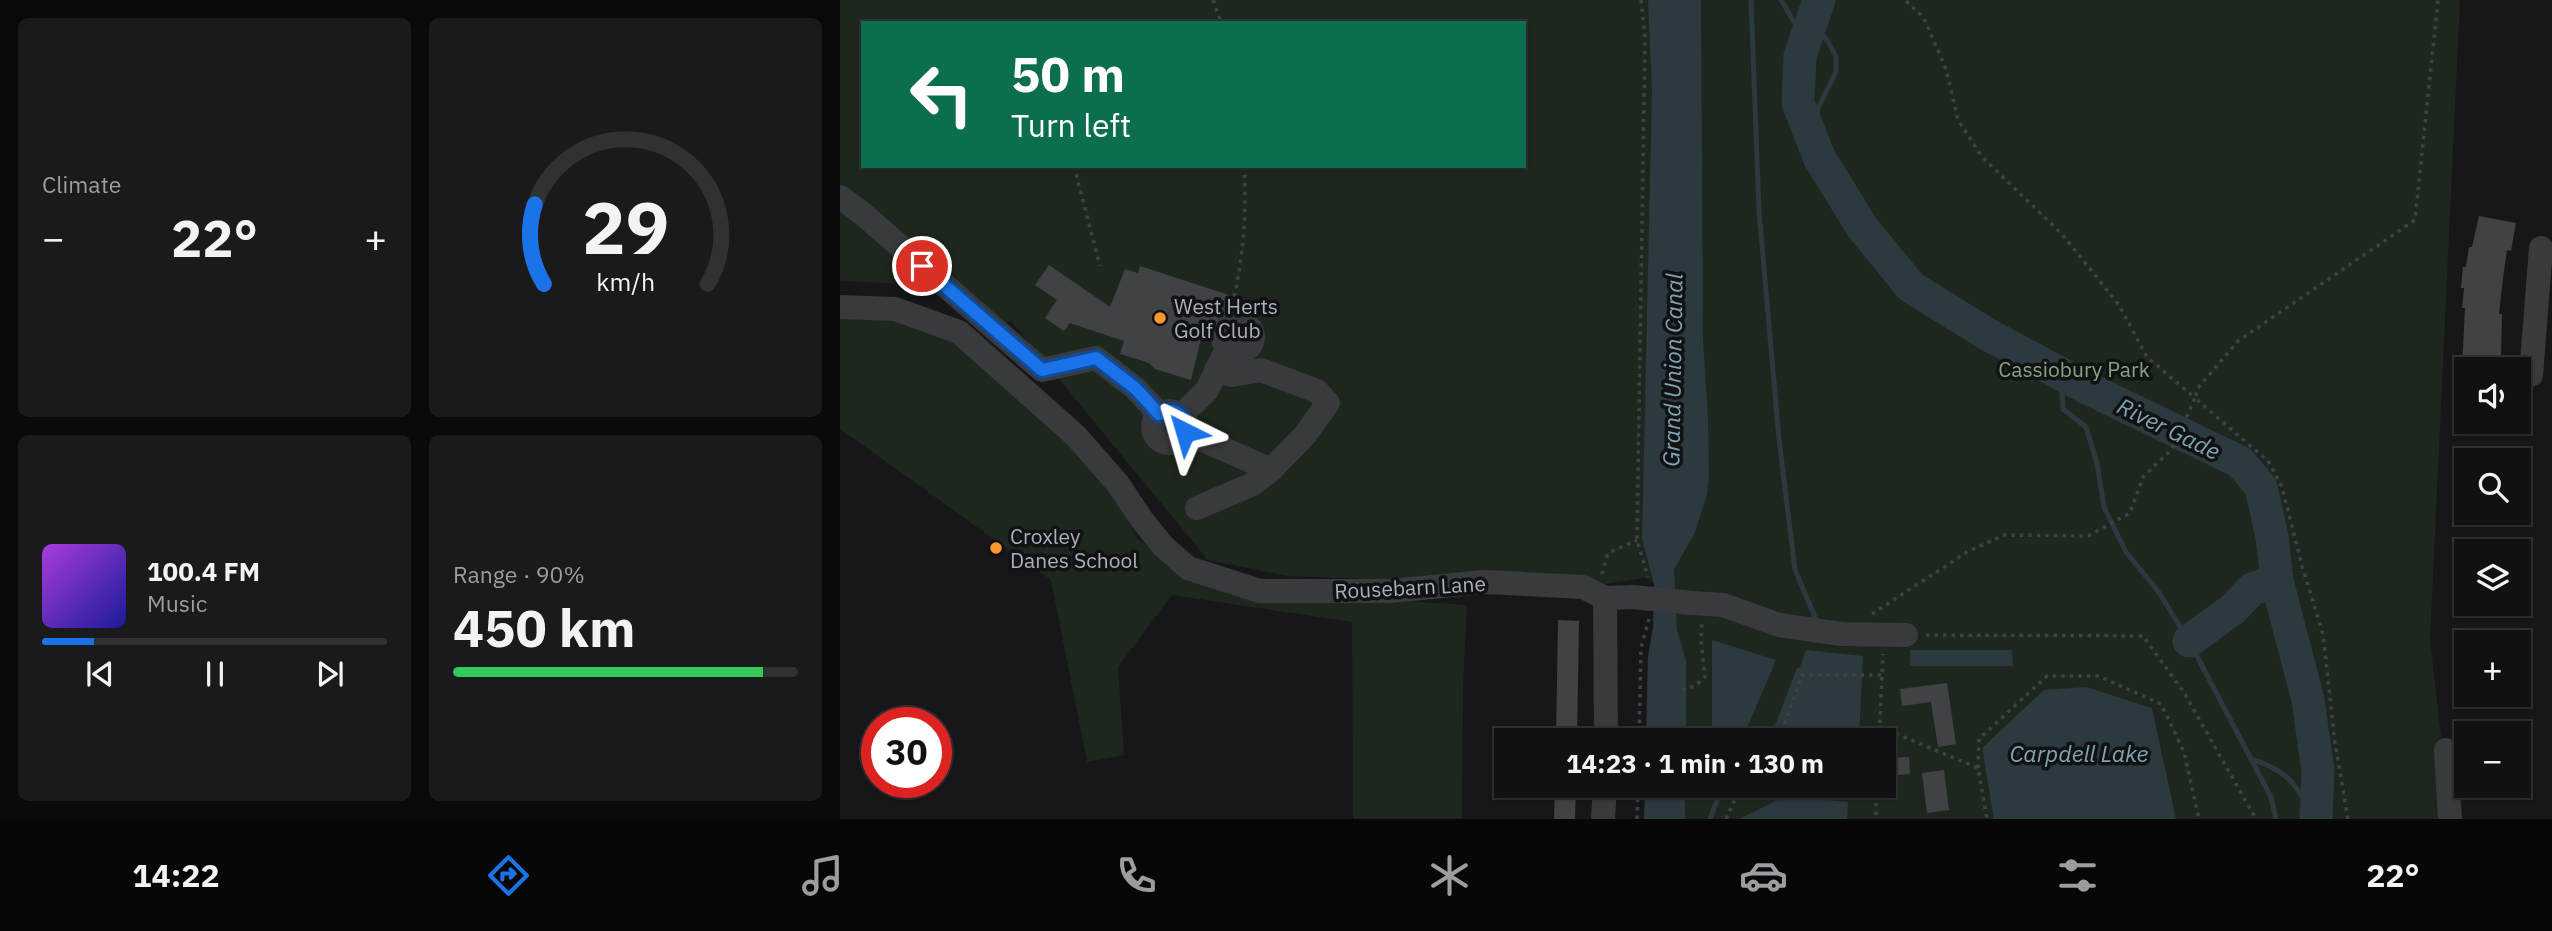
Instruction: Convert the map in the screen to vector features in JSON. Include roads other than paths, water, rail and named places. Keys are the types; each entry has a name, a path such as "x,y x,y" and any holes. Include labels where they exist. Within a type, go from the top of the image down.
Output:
{"street":[{"path":"840,197 1042,370 1096,358 1175,421 1272,470"},
{"path":"2531,371 2544,316 2541,248"},
{"name":"Rousebarn Lane","path":"840,306 895,310 959,332 1076,436 1118,484 1163,546 1188,568 1260,591 1390,591 1485,582 1583,587 1601,596 1644,595 1723,604 1779,625 1836,633 1895,634"},
{"path":"1175,421 1207,390 1227,348"},
{"path":"1197,508 1253,484 1272,470 1305,435 1328,403 1317,391 1261,370 1232,375 1216,370"},
{"path":"1601,596 1606,728"},
{"path":"2446,750 2450,819"},
{"path":"1603,819 1604,798"}],"water":[{"name":"Grand Union Canal","path":"1648,0 1701,0 1703,339 1709,475 1707,495 1695,532 1674,570 1677,630 1686,660 1686,728 1646,728 1648,656 1653,627 1654,584 1642,539 1652,90"},
{"path":"1712,640 1776,660 1747,728 1712,728"},
{"path":"1806,650 1863,656 1860,728 1778,728"},
{"path":"1910,650 2012,650 2013,666 1910,666"},
{"name":"Carpdell Lake","path":"2086,687 2152,708 2176,819 1994,819 1982,748 2044,690"},
{"path":"1645,798 1685,798 1685,819 1644,819"},
{"path":"1782,798 1848,802 1847,819 1739,819"}],"waterway":[{"path":"1751,0 1759,211 1779,439 1795,570 1818,624"},
{"path":"1781,0 1805,40"},
{"name":"River Gade","path":"1819,0 1800,56 1798,103 1819,157 1862,227 1911,287 1987,334 2087,388 2240,462 2261,487 2272,537 2277,581 2308,700 2318,771 2316,819"},
{"path":"1811,137 1819,106 1836,72 1836,57 1812,20"},
{"path":"2061,374 2063,409 2086,427 2097,463 2104,507 2126,552 2158,591 2189,641 2271,797 2276,819"},
{"path":"2189,641 2233,609 2252,589 2277,581"},
{"path":"1777,728 1799,670"},
{"path":"2251,759 2283,774 2316,818"},
{"path":"1710,819 1718,798"}],"place":[{"name":"West Herts Golf Club","path":"1160,318"},
{"name":"Croxley Danes School","path":"996,548"}],"park label":[{"name":"Cassiobury Park","path":"2074,369"}]}
